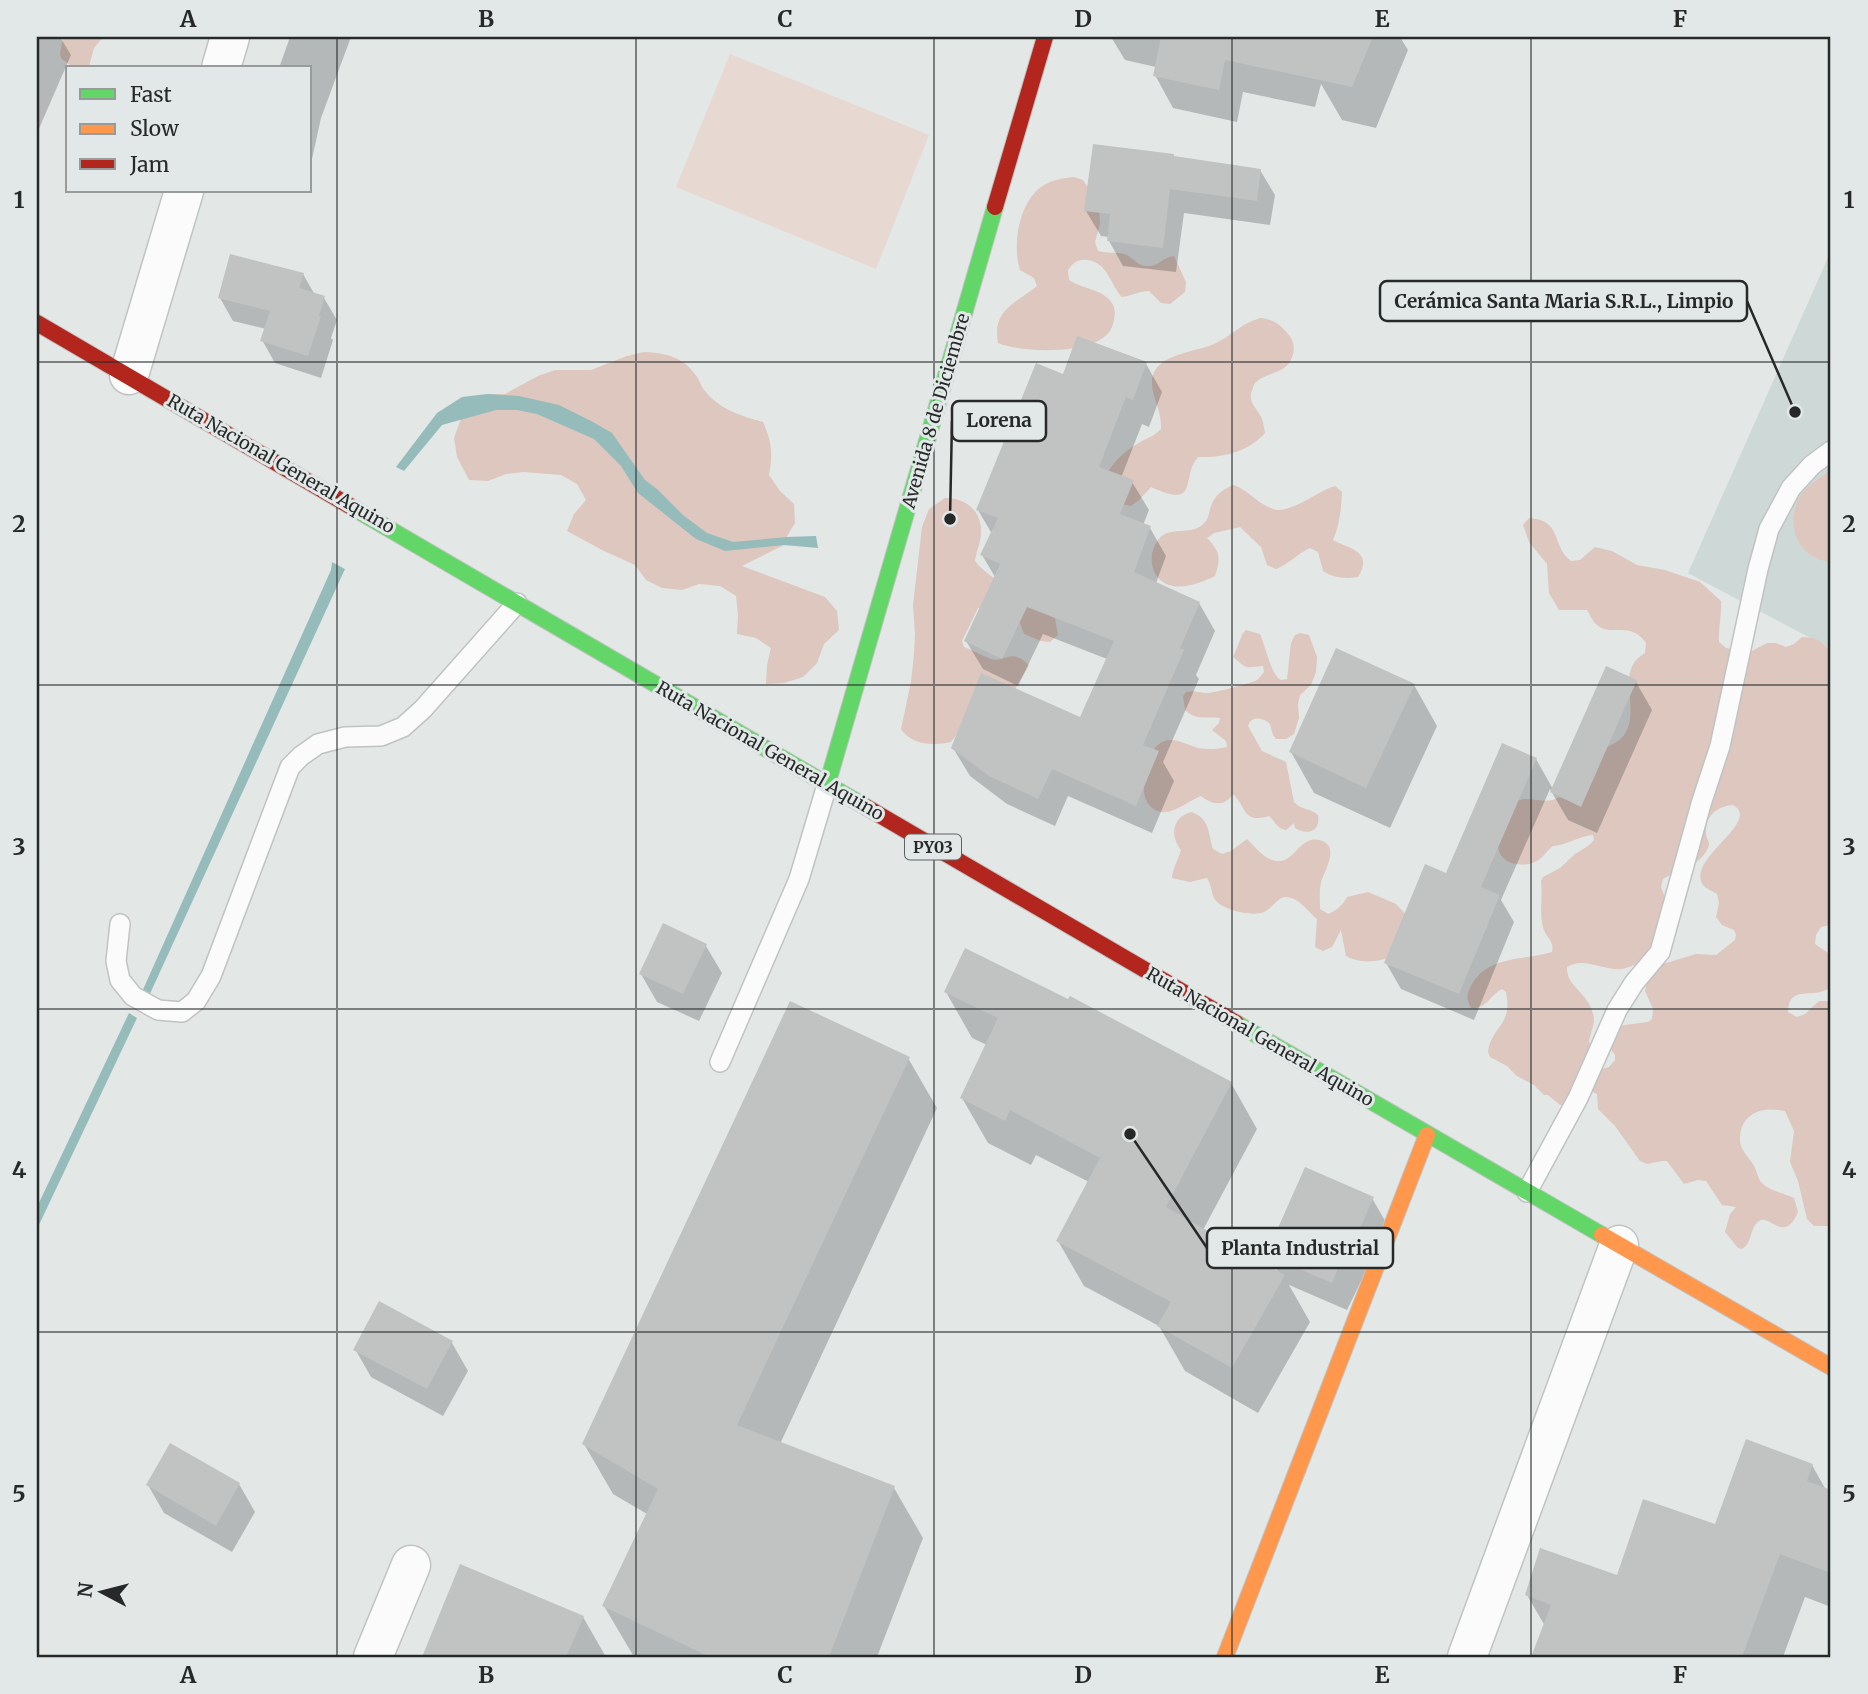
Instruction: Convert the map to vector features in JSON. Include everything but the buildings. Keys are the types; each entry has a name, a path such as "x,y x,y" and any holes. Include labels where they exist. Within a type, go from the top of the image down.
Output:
{"main road":[{"name":"Avenida 8 de Diciembre","path":"827,785 1045,37"},
{"name":"Ruta Nacional General Aquino","path":"37,323 1427,1135 1831,1367"},
{"path":"1225,1657 1427,1135"}],"street":[{"path":"222,66 230,37"},
{"path":"129,376 184,192"},
{"path":"1466,1657 1619,1245"},
{"path":"373,1657 411,1565"}],"lane":[{"path":"1527,1192 1578,1098 1617,1010 1634,983 1660,952 1720,746 1769,529 1791,488 1812,465 1831,451"},
{"path":"120,925 116,961 120,979 134,996 158,1010 182,1012 196,1000 211,976 290,766 317,744 345,737 381,736 403,727 423,709 517,603"},
{"path":"720,1062 799,879 827,785"}],"shaded area":[{"path":"63,37 103,37 94,48 89,66 70,65 61,58"},
{"path":"730,54 929,135 876,269 676,187"},
{"path":"1074,177 1083,180 1099,204 1100,224 1095,242 1098,251 1124,254 1144,266 1154,265 1174,256 1186,282 1185,292 1170,304 1161,303 1149,291 1122,297 1100,265 1081,260 1068,270 1069,280 1098,292 1112,303 1115,310 1114,319 1107,335 1095,342 1062,350 1025,349 998,343 998,323 1002,315 1013,303 1037,286 1034,278 1020,270 1018,260 1017,237 1027,203 1041,187"},
{"path":"1831,251 1831,649 1688,573"},
{"path":"1260,318 1282,327 1291,338 1294,349 1287,366 1260,379 1251,393 1251,400 1262,419 1265,433 1251,445 1234,453 1198,457 1183,493 1177,495 1151,487 1131,506 1122,504 1107,475 1121,455 1161,429 1152,387 1155,371 1160,364 1210,346"},
{"path":"644,352 667,355 680,361 692,370 717,403 763,422 771,448 769,475 780,491 794,504 795,523 784,545 742,566 825,597 837,611 839,630 824,644 817,663 803,677 784,683 766,684 771,648 756,638 737,634 736,596 720,586 699,584 682,590 662,588 646,580 635,565 567,531 574,514 586,500 577,484 561,475 524,472 506,474 488,481 469,480 457,457 454,438 461,419 472,405 487,394 505,394 555,370 591,370"},
{"path":"1831,470 1831,562 1811,555 1803,548 1795,531 1794,521 1801,495"},
{"path":"1234,485 1268,507 1280,510 1295,506 1335,486 1342,492 1339,522 1333,540 1361,556 1363,562 1358,577 1340,577 1323,571 1318,552 1310,548 1276,569 1267,565 1261,547 1240,527 1214,533 1207,538 1218,555 1215,576 1187,586 1163,582 1152,566 1152,552 1158,540 1168,533 1201,526 1217,496"},
{"path":"945,498 966,503 979,518 981,536 975,561 1001,582 1053,607 1058,635 1050,642 1041,641 1024,634 1018,618 978,608 962,641 964,647 996,660 1017,657 1029,665 1014,696 957,734 951,742 930,744 911,738 901,729 911,682 915,634 913,605 922,527 929,509"},
{"path":"1529,518 1547,523 1571,561 1580,560 1595,547 1612,551 1637,565 1665,570 1700,582 1721,601 1719,642 1726,648 1750,652 1767,643 1786,647 1802,637 1818,640 1831,651 1831,925 1821,927 1815,944 1831,955 1831,988 1795,996 1790,1001 1788,1012 1797,1017 1805,1014 1819,1001 1831,1001 1831,1226 1814,1226 1807,1219 1798,1181 1790,1162 1794,1131 1785,1111 1767,1110 1753,1114 1743,1125 1740,1142 1760,1181 1794,1198 1798,1212 1788,1226 1759,1221 1742,1249 1738,1248 1725,1232 1730,1214 1736,1207 1722,1205 1706,1181 1684,1184 1667,1161 1647,1164 1640,1161 1615,1126 1598,1109 1597,1094 1588,1090 1600,1070 1609,1067 1615,1060 1609,1047 1612,1029 1652,1019 1653,1009 1645,991 1647,981 1655,969 1696,954 1716,955 1735,940 1734,930 1722,925 1716,917 1719,903 1717,894 1703,885 1700,875 1704,864 1738,821 1740,812 1733,805 1722,807 1710,817 1706,827 1709,846 1700,859 1663,879 1661,887 1668,906 1648,957 1622,969 1587,963 1567,967 1570,980 1587,1000 1593,1014 1589,1042 1595,1049 1564,1105 1544,1095 1507,1066 1490,1057 1490,1043 1507,1012 1506,992 1502,989 1485,1004 1471,1008 1469,991 1477,977 1495,964 1552,952 1552,945 1542,921 1541,881 1594,840 1593,835 1553,846 1529,864 1507,861 1498,849 1498,832 1504,807 1524,799 1556,799 1571,787 1601,752 1624,736 1630,722 1631,669 1636,660 1645,653 1646,643 1633,632 1602,628 1595,623 1587,610 1559,610 1549,593 1547,564 1529,542 1523,525"},
{"path":"1246,630 1260,634 1271,666 1281,680 1287,679 1291,643 1295,635 1309,635 1317,657 1316,672 1311,685 1300,695 1299,718 1294,734 1286,739 1276,739 1270,724 1261,719 1252,720 1248,726 1262,751 1286,762 1294,802 1318,815 1318,825 1309,832 1295,828 1294,823 1286,830 1283,829 1269,816 1249,816 1233,794 1222,803 1201,796 1175,810 1159,812 1150,806 1144,794 1152,752 1163,742 1174,740 1205,749 1227,747 1226,741 1212,730 1220,718 1197,717 1189,713 1185,710 1183,696 1186,692 1211,693 1259,679 1264,672 1263,666 1246,667 1233,657"},
{"path":"1191,812 1205,822 1213,849 1222,854 1247,839 1265,856 1279,861 1286,860 1306,842 1319,840 1326,843 1330,858 1320,885 1320,909 1328,914 1339,907 1347,897 1368,892 1396,904 1409,918 1391,957 1368,961 1346,956 1341,930 1332,947 1323,951 1315,947 1317,919 1291,898 1280,899 1264,912 1245,913 1217,902 1207,878 1190,882 1172,878 1181,850 1175,838 1175,827 1180,818"}],"water":[{"path":"487,394 519,396 559,405 612,433 645,480 707,533 733,542 816,536 818,548 784,545 725,551 696,539 638,493 621,466 594,439 537,414 517,410 496,410 442,425 404,471 396,467 437,413 462,397"},
{"path":"332,562 345,569 148,998 141,994 331,570"},
{"path":"129,1013 137,1018 37,1229 37,1207"}],"traffic: fast":[{"path":"827,785 995,207"},
{"path":"355,509 866,807"},
{"path":"1236,1023 1602,1235"}],"traffic: slow":[{"path":"1225,1657 1427,1135"},
{"path":"1602,1235 1831,1367"}],"traffic: jam":[{"path":"995,207 1045,37"},
{"path":"37,323 355,509"},
{"path":"866,807 1236,1023"}],"place":[{"name":"Cerámica Santa Maria S.R.L., Limpio","path":"1795,412"},
{"name":"Lorena","path":"950,519"},
{"name":"Planta Industrial","path":"1130,1134"}]}
